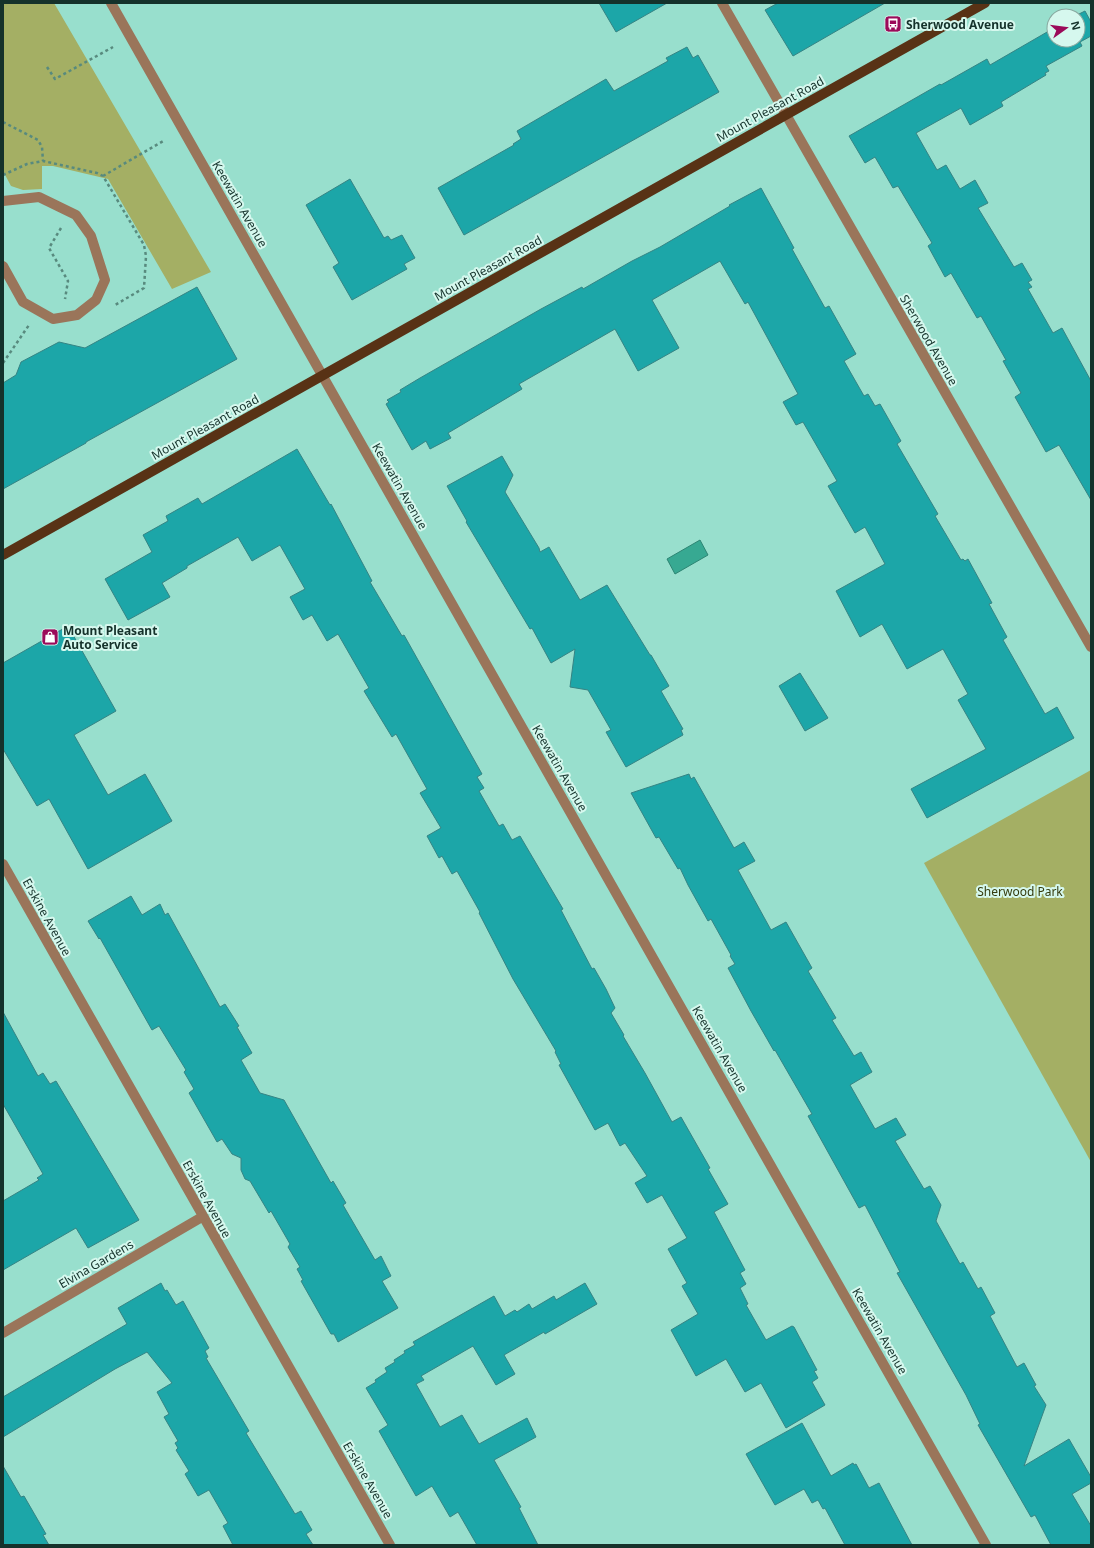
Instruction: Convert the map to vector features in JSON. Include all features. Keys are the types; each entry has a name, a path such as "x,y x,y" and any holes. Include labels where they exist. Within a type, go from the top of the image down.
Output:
{"main road":[{"name":"Mount Pleasant Road","path":"3,555 986,3"}],"street":[{"name":"Keewatin Avenue","path":"111,3 986,1545"},
{"name":"Sherwood Avenue","path":"722,3 1091,647"},
{"path":"3,201 39,197 76,215 91,236 105,280 96,300 77,315 53,319 23,302 3,266"},
{"name":"Erskine Avenue","path":"3,864 202,1217 390,1545"},
{"name":"Elvina Gardens","path":"3,1333 202,1217"}],"path":[{"path":"47,67 55,79 113,47"},
{"path":"3,122 38,140 42,147 43,161"},
{"path":"103,176 165,140"},
{"path":"63,318 68,281 49,248 70,212"},
{"path":"3,363 39,311"}],"green space":[{"path":"3,3 54,3 211,272 172,289 108,179 53,166 42,166 42,189 23,190 11,186 3,171"},
{"name":"Sherwood Park","path":"1091,770 1091,1162 924,863"}],"shaded area":[{"path":"700,540 708,555 675,574 667,559"}],"building":[{"path":"599,3 667,3 616,32"},
{"path":"778,3 885,3 793,56 765,10"},
{"path":"1086,13 1091,22 1091,36 1086,39"},
{"path":"1046,33 1046,48 1078,48 1046,66 1049,71 1045,73 1046,75 1001,102 1003,106 970,125 961,108 916,133 937,170 946,165 960,189 975,180 988,203 978,208 1014,267 1022,263 1032,280 1028,282 1032,287 1028,289 1053,333 1062,328 1091,381 1091,500 1059,445 1046,452 1015,397 1021,393 1003,361 1006,360 981,316 977,318 951,273 945,277 928,246 932,243 898,186 893,188 875,157 865,163 849,136 987,59 990,65"},
{"path":"687,47 693,58 698,55 719,92 464,235 438,188 514,145 513,144 521,139 517,131 606,79 614,91 668,61 666,58"},
{"path":"350,179 384,238 388,236 391,240 402,235 415,258 404,264 407,269 352,300 333,267 339,263 306,205"},
{"path":"761,188 794,248 792,249 825,308 829,306 856,354 844,361 864,396 868,394 875,406 880,404 901,441 897,444 938,514 935,516 961,560 963,559 965,561 968,559 992,603 989,604 1007,637 1003,640 1045,714 1057,707 1074,738 927,818 911,789 986,749 958,700 968,694 943,649 907,669 882,624 860,637 836,591 885,564 865,527 855,533 828,486 837,481 803,422 796,425 783,402 798,394 748,302 745,304 720,261 652,300 679,348 638,371 615,329 519,384 522,389 448,433 451,438 430,449 426,441 412,450 386,404 389,402 387,400 401,392 400,390 420,378 541,309 582,287 583,289 660,247 730,206 729,205"},
{"path":"197,287 237,359 3,489 3,383 16,375 21,362 59,342 85,348"},
{"path":"297,449 330,505 331,504 372,581 370,582 402,636 404,635 482,774 477,777 484,788 479,791 499,826 503,824 512,840 520,836 563,909 561,910 592,969 594,968 606,989 615,1008 611,1013 672,1122 681,1117 710,1168 708,1169 728,1204 714,1212 745,1270 740,1273 746,1284 740,1288 748,1304 746,1305 766,1340 792,1326 794,1327 817,1370 814,1371 818,1378 812,1382 825,1405 786,1428 761,1383 745,1392 726,1359 696,1376 671,1330 698,1314 682,1286 687,1283 668,1249 687,1238 662,1195 647,1203 635,1183 647,1176 625,1143 620,1146 608,1123 595,1130 559,1065 561,1064 555,1052 556,1051 513,979 479,913 480,912 457,871 452,874 442,856 439,858 427,836 441,828 420,793 427,789 396,734 392,737 364,691 369,688 338,634 327,641 312,615 303,620 290,597 305,589 280,545 252,561 238,537 187,566 187,568 162,583 170,597 128,620 105,579 152,552 143,535 168,521 166,516 198,498 202,504"},
{"path":"502,456 513,475 505,492 540,552 549,547 580,600 607,585 669,686 661,691 683,729 681,730 683,735 626,767 606,732 611,730 588,690 570,687 575,649 551,663 532,628 530,629 466,522 467,521 447,486"},
{"path":"68,626 116,711 74,735 108,795 145,774 172,821 88,869 49,799 37,806 3,749 3,663"},
{"path":"800,673 828,718 805,731 779,686"},
{"path":"689,774 691,779 694,777 734,848 744,842 755,861 738,870 771,930 786,922 812,968 808,971 836,1018 832,1020 854,1056 861,1052 872,1072 850,1085 875,1129 896,1118 906,1135 895,1141 924,1189 930,1186 941,1205 936,1221 960,1264 963,1262 978,1289 981,1287 995,1313 990,1316 1017,1367 1024,1363 1036,1385 1034,1386 1046,1405 1024,1466 1069,1439 1091,1477 1091,1483 1072,1494 1091,1526 1091,1545 1051,1545 1035,1515 1031,1517 978,1425 980,1424 966,1395 897,1273 900,1272 865,1205 859,1208 808,1116 812,1114 775,1050 774,1051 728,968 735,964 730,956 731,955 711,919 708,921 680,868 678,869 659,837 656,838 631,793"},
{"path":"131,896 142,915 160,904 165,915 168,913 220,1007 225,1004 239,1026 237,1027 252,1053 241,1060 260,1093 284,1100 331,1183 333,1181 346,1203 343,1205 375,1260 381,1256 391,1276 382,1281 398,1308 338,1342 334,1334 331,1334 301,1281 303,1280 297,1269 300,1267 288,1247 290,1244 271,1211 269,1213 250,1181 245,1179 241,1170 241,1158 232,1154 222,1139 217,1142 189,1093 194,1089 184,1072 186,1070 159,1026 152,1030 100,938 99,939 88,921"},
{"path":"3,1012 38,1076 43,1073 50,1084 56,1081 139,1220 88,1248 76,1228 3,1270 3,1201 39,1180 37,1178 43,1174 3,1104"},
{"path":"161,1283 165,1291 167,1290 176,1305 183,1301 209,1348 205,1351 208,1357 206,1358 249,1431 246,1433 295,1514 301,1511 312,1530 306,1534 313,1545 233,1545 223,1526 228,1523 209,1490 198,1496 185,1474 189,1471 176,1450 178,1448 175,1443 178,1441 164,1417 169,1414 157,1392 172,1383 147,1352 115,1369 3,1437 3,1397 127,1324 118,1308"},
{"path":"585,1283 597,1304 545,1334 544,1332 504,1355 515,1374 496,1385 473,1346 421,1376 424,1380 416,1384 440,1427 462,1415 479,1444 527,1418 536,1437 494,1460 521,1507 519,1508 538,1545 477,1545 458,1512 450,1517 432,1486 416,1496 379,1431 388,1425 366,1388 376,1382 375,1380 387,1372 385,1368 395,1362 394,1360 405,1353 404,1351 415,1345 413,1342 494,1296 505,1316 515,1310 517,1312 529,1304 532,1309 554,1296 556,1300"},
{"path":"802,1423 831,1476 853,1463 854,1465 856,1464 869,1488 879,1483 912,1545 845,1545 825,1508 823,1509 818,1500 812,1503 804,1489 775,1505 746,1454"},
{"path":"3,1466 21,1497 24,1496 46,1534 43,1535 49,1545 3,1545"}],"place":[{"name":"Sherwood Avenue","path":"893,24"},
{"name":"Mount Pleasant Auto Service","path":"50,637"}]}
